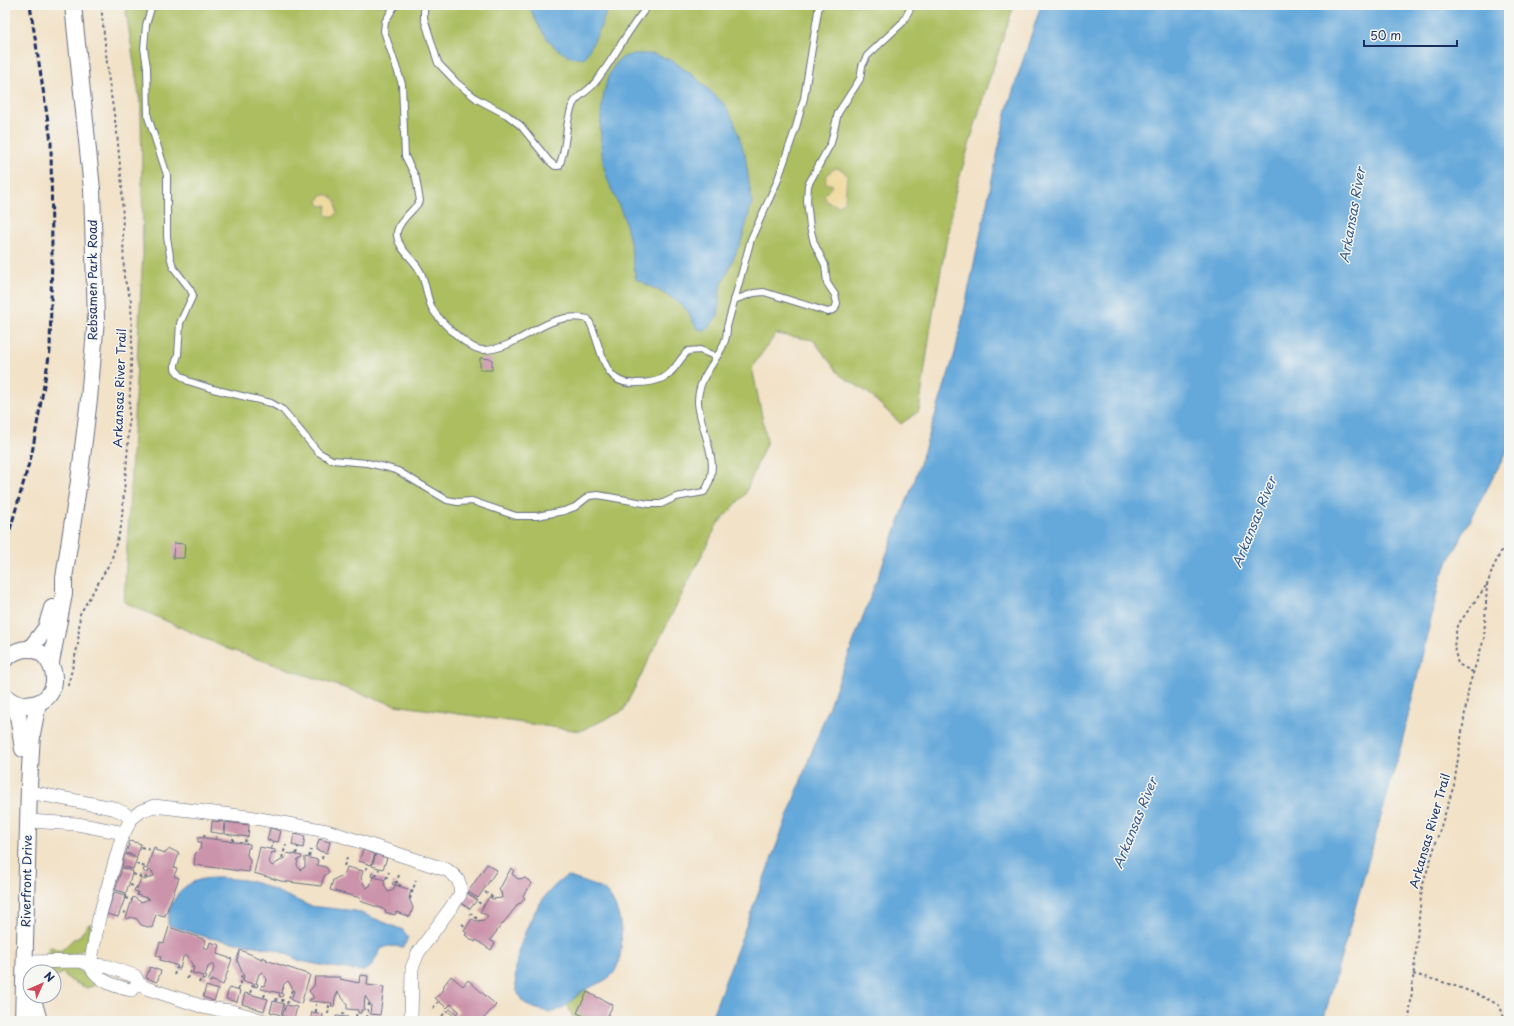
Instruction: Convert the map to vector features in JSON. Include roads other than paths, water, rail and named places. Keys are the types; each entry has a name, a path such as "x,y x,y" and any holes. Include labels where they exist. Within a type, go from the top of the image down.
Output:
{"street":[{"name":"Rebsamen Park Road","path":"38,703 48,695 52,688 54,679 51,662 64,594 64,578 79,481 89,399 96,319 92,182 73,5"},
{"name":"Rebsamen Park Road","path":"30,649 46,628 57,592 64,578"},
{"path":"5,659 18,650 30,649 41,654 51,662"},
{"path":"7,698 26,706 38,703"},
{"name":"Riverfront Drive","path":"7,698 19,718 29,789"},
{"name":"Riverfront Drive","path":"27,964 29,789 32,734 38,703"},
{"path":"29,789 80,802 114,808 124,813 131,819"},
{"path":"77,824 80,802"},
{"path":"264,1021 231,1011 207,1008 139,984 131,990 104,981 97,977 90,964 99,918 124,833 131,819 141,811 154,806 249,817 341,834 446,870 457,877 462,887 460,895 418,953 412,968 412,1021"},
{"path":"28,821 77,824 124,833"},
{"path":"62,964 74,960 90,964"},
{"name":"Riverfront Drive","path":"23,1021 25,1004"},
{"path":"34,1004 39,1021"}],"lane":[{"path":"152,5 146,25 144,48 147,67 148,117 167,175 166,221 170,256 178,277 190,289 193,295 180,323 178,355 175,369 188,381 271,403 283,410 318,452 332,460 367,462 398,471 447,500 458,502 472,500 516,516 538,516 564,511 575,507 589,496 606,495 649,504 661,504 676,497 704,492 709,487 712,467 710,450 698,402 700,385 715,356 723,347 727,336 727,327 734,300 751,240 776,182 796,127 804,98 819,5"},
{"path":"395,5 385,22 384,31 402,84 405,156 416,178 420,202 400,225 396,235 399,242 420,270 431,306 436,315 467,344 475,349 483,350 507,344 549,322 559,319 579,317 588,319 592,326 599,352 609,371 616,380 629,384 649,382 664,377 688,351 700,350 715,356"},
{"path":"426,5 424,10 424,18 438,63 457,83 477,99 507,115 521,126 549,162 555,166 558,166 564,155 568,121 574,102 591,88 606,69 635,20 649,5"},
{"path":"734,300 754,293 764,292 828,312 834,309 837,303 835,295 828,283 825,265 814,243 810,226 807,200 808,185 831,143 838,113 860,79 862,66 867,56 903,22 912,5"}],"water":[{"path":"529,5 608,5 604,19 584,58 564,54 556,48 549,41 537,23"},
{"name":"Arkansas River","path":"1041,5 1509,5 1509,447 1441,576 1401,746 1323,1021 710,1021 915,479 955,353 1007,109"},
{"path":"634,54 654,54 673,61 695,77 724,104 734,121 745,155 752,203 742,239 720,289 718,316 706,330 697,329 687,310 671,297 636,279 631,245 626,225 605,171 601,145 604,94 608,79 614,66 622,58"},
{"path":"567,876 603,889 612,899 616,908 621,930 621,952 615,971 609,977 584,990 561,1009 550,1012 528,1006 522,1000 518,994 516,986 516,968 522,941 536,909 550,891"},
{"path":"221,878 245,880 260,884 310,906 356,911 403,930 408,937 404,947 388,946 381,949 371,967 363,971 300,961 278,950 209,938 168,925 169,911 175,898 184,888 199,880"}],"railway":[{"path":"5,547 32,453 50,351 52,252 51,141 30,5"}]}
